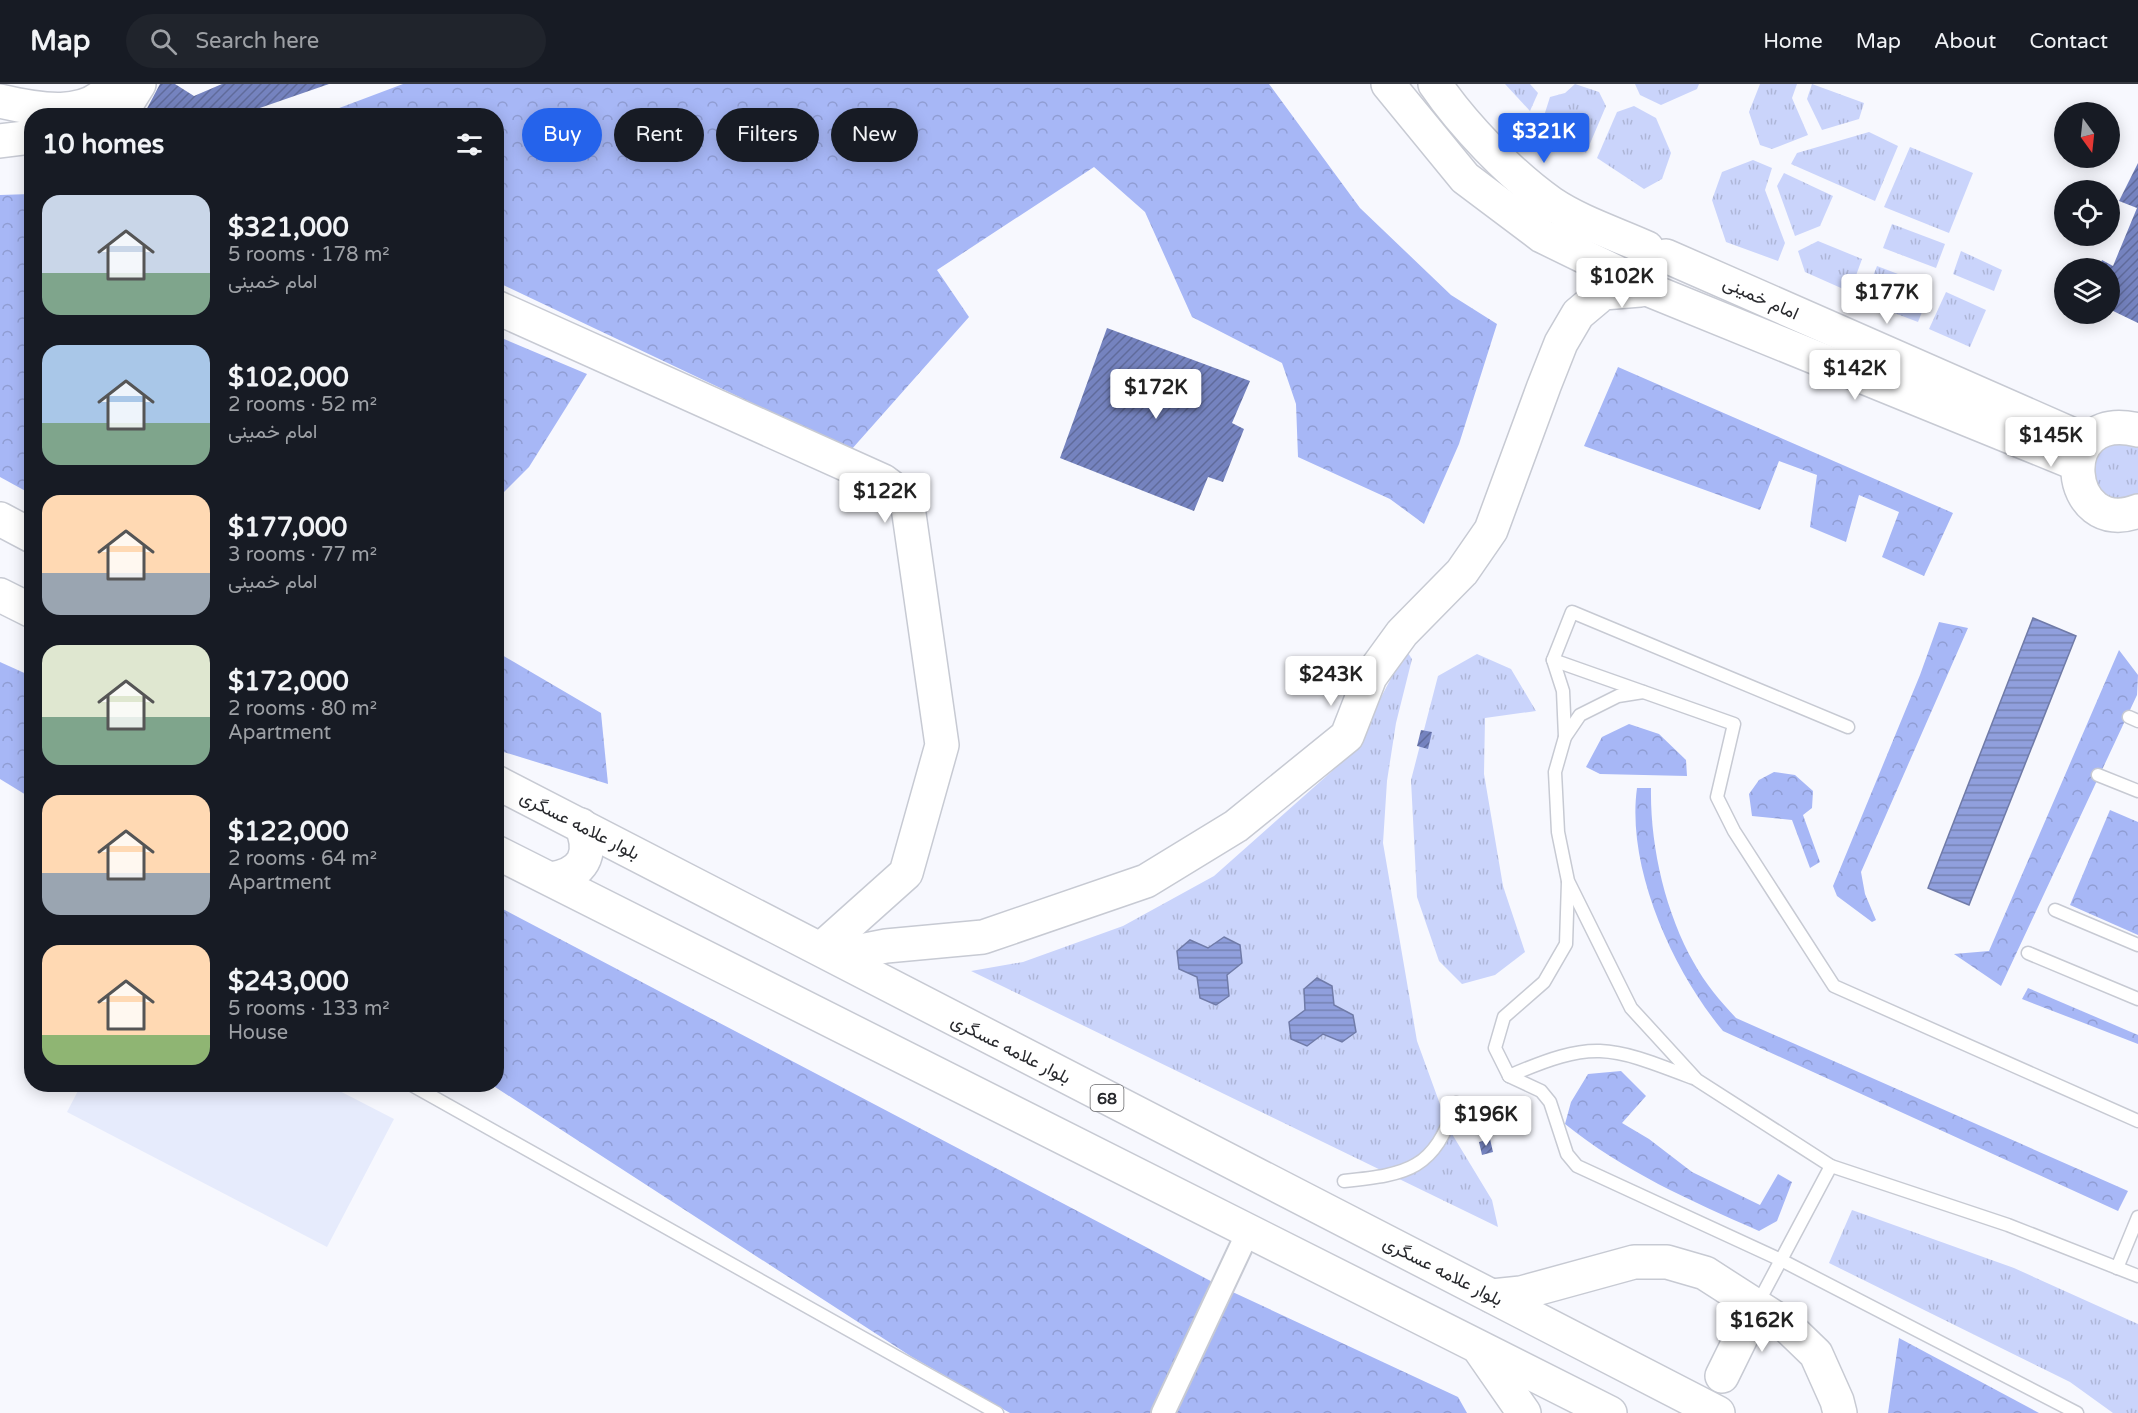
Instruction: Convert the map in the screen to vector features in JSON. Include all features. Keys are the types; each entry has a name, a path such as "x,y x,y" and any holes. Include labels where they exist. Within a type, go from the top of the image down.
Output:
{"main road":[{"path":"62,108 88,106 108,91 112,84"},
{"path":"124,108 139,84"},
{"name":"امام خمینی","path":"1388,84 1465,178 1542,236 1639,286 2082,453"},
{"name":"امام خمینی","path":"1435,84 1482,140 1552,204 2082,453"},
{"path":"0,101 28,108"},
{"path":"0,141 24,137"},
{"path":"828,952 983,937 1146,881 1236,826 1347,736 1370,677 1402,633 1462,572 1491,530 1544,386 1562,343 1578,314 1603,293 1639,286 1627,263 1630,257 1657,252"},
{"path":"504,311 883,481 895,490 908,507 942,745 906,873 828,952"},
{"path":"2138,430 2124,426 2111,427 2098,432 2082,453 2079,485 2090,503 2102,511 2116,514 2138,511"},
{"path":"0,519 24,532"},
{"path":"0,595 24,607"},
{"name":"بلوار علامه عسگری","path":"504,786 1718,1413"},
{"path":"551,879 566,876 579,868 586,855 587,839 581,825"},
{"path":"504,856 1610,1413"},
{"path":"1492,1296 1521,1293 1634,1262 1667,1262 1705,1273 1786,1325 1816,1354 1838,1401 1840,1413"},
{"path":"1722,1376 1756,1307"},
{"path":"1478,1347 1524,1413"}],"street":[{"path":"1163,1413 1248,1232"}],"lane":[{"path":"1697,1080 1631,1008 1569,881 1558,832 1555,772 1564,738 1563,691 1553,660 1572,612 1848,727"},
{"path":"1553,660 1734,724 1718,797 1734,831 1834,986 2138,1121"},
{"path":"1564,738 1580,715 1598,704 1618,696 1643,692"},
{"path":"2098,775 2138,791"},
{"path":"1569,881 1566,944 1544,982 1504,1017 1495,1048 1509,1076 1541,1091 1550,1102 1567,1154 1577,1166 1781,1260 2077,1413"},
{"path":"2055,910 2138,945"},
{"path":"2028,953 2138,999"},
{"path":"1509,1076 1572,1051 1606,1050 1635,1056 1697,1080 1831,1166 2008,1225 2138,1276"},
{"path":"424,1092 997,1413"},
{"path":"1344,1181 1388,1176 1409,1169 1425,1159 1441,1141 1456,1103"},
{"path":"1756,1307 1831,1166"},
{"path":"2117,1268 2138,1216"}],"shaded area":[{"path":"2033,618 2076,636 1969,905 1928,888"},
{"path":"1224,937 1240,945 1242,963 1227,975 1229,996 1216,1005 1200,998 1197,977 1179,969 1177,951 1190,940 1208,948"},
{"path":"1317,978 1332,986 1334,1005 1353,1015 1356,1032 1342,1042 1323,1034 1307,1046 1291,1039 1289,1022 1305,1010 1304,989"},
{"path":"77,1092 342,1092 394,1119 327,1247 67,1112"}],"green space":[{"path":"403,84 1269,84 1360,208 1451,295 1497,324 1459,444 1424,524 1390,499 1298,457 1296,404 1282,363 1192,317 1145,212 1094,167 937,270 969,317 851,450 504,285 504,108 339,108"},
{"path":"1505,84 1530,84 1538,93 1530,111"},
{"path":"1575,84 1599,92 1606,106 1586,153 1543,119 1550,97 1565,93"},
{"path":"1635,84 1699,84 1697,89 1661,105 1640,95"},
{"path":"1760,84 1797,84 1792,98 1808,135 1772,149 1760,145 1749,112"},
{"path":"1812,84 1864,103 1859,119 1822,130 1807,99"},
{"path":"1634,106 1656,118 1671,153 1662,179 1644,189 1597,158 1617,112"},
{"path":"1869,132 1898,146 1875,201 1791,164 1797,153"},
{"path":"1910,147 1973,173 1949,233 1884,207"},
{"path":"1753,160 1772,168 1765,190 1785,243 1778,261 1726,242 1712,200 1722,172"},
{"path":"1784,173 1833,196 1820,226 1795,236 1777,186"},
{"path":"24,194 24,490 0,477 0,195"},
{"path":"1892,224 1945,244 1936,268 1883,248"},
{"path":"1818,241 1862,259 1850,292 1805,272 1798,251"},
{"path":"1961,251 2002,270 1994,291 1953,274"},
{"path":"1877,266 1932,287 1918,322 1863,301"},
{"path":"1946,292 1986,310 1970,347 1929,329"},
{"path":"504,339 587,374 529,467 504,492"},
{"path":"1618,367 1953,513 1924,576 1882,557 1899,512 1859,495 1846,542 1810,527 1817,475 1779,461 1760,510 1584,446"},
{"path":"2100,444 2138,444 2138,496 2133,500 2103,498 2089,462"},
{"path":"1939,622 1968,628 1861,872 1865,894 1876,920 1872,922 1837,896 1833,886 1920,675"},
{"path":"1406,650 1412,659 1396,723 1387,781 1383,843 1417,1041 1449,1129 1492,1200 1498,1227 971,971 1023,962 1123,926 1214,876 1340,764 1370,718","holes":["1190,940 1208,948 1200,998 1197,977 1177,951","1334,1005 1353,1015 1323,1034 1289,1023 1305,1010"]},
{"path":"2119,650 2138,675 2137,695 2001,986 1954,954 1989,951"},
{"path":"1477,654 1511,669 1536,711 1485,718 1484,774 1503,886 1525,952 1495,975 1462,984 1439,961 1417,897 1411,780 1438,676"},
{"path":"504,656 601,713 608,784 504,752"},
{"path":"0,662 24,673 24,794 0,779"},
{"path":"1629,724 1659,734 1686,760 1687,776 1600,774 1586,767 1602,737"},
{"path":"1774,772 1795,775 1813,791 1812,808 1803,815 1820,862 1810,868 1792,820 1752,816 1749,794 1759,780"},
{"path":"1637,788 1651,788 1653,832 1661,878 1684,943 1703,978 1736,1018 2128,1191 2118,1211 1723,1031 1704,1007 1687,979 1657,917 1646,884 1639,851 1635,819"},
{"path":"2110,810 2138,822 2138,935 2070,905"},
{"path":"504,910 1224,1288 1458,1397 1467,1413 1010,1413 912,1357 503,1092"},
{"path":"2028,988 2138,1035 2138,1044 2022,999"},
{"path":"1621,1071 1646,1096 1622,1123 1649,1139 1692,1172 1760,1205 1778,1174 1792,1182 1777,1221 1759,1231 1708,1208 1634,1171 1565,1124 1571,1102 1588,1074"},
{"path":"1852,1210 2014,1268 2138,1324 2138,1413 2113,1413 2070,1382 1829,1263"},
{"path":"1899,1338 2039,1413 1888,1413"}],"building":[{"path":"160,84 175,84 194,96 222,84 329,84 260,108 147,108"},
{"path":"2138,163 2138,323 2120,314 2120,258 2116,258 2137,208 2120,201"},
{"path":"1107,328 1250,381 1232,423 1244,429 1223,482 1208,477 1194,511 1060,458"},
{"path":"1421,730 1432,732 1428,749 1417,746"},
{"path":"1490,1139 1493,1152 1482,1155 1479,1142"}]}
